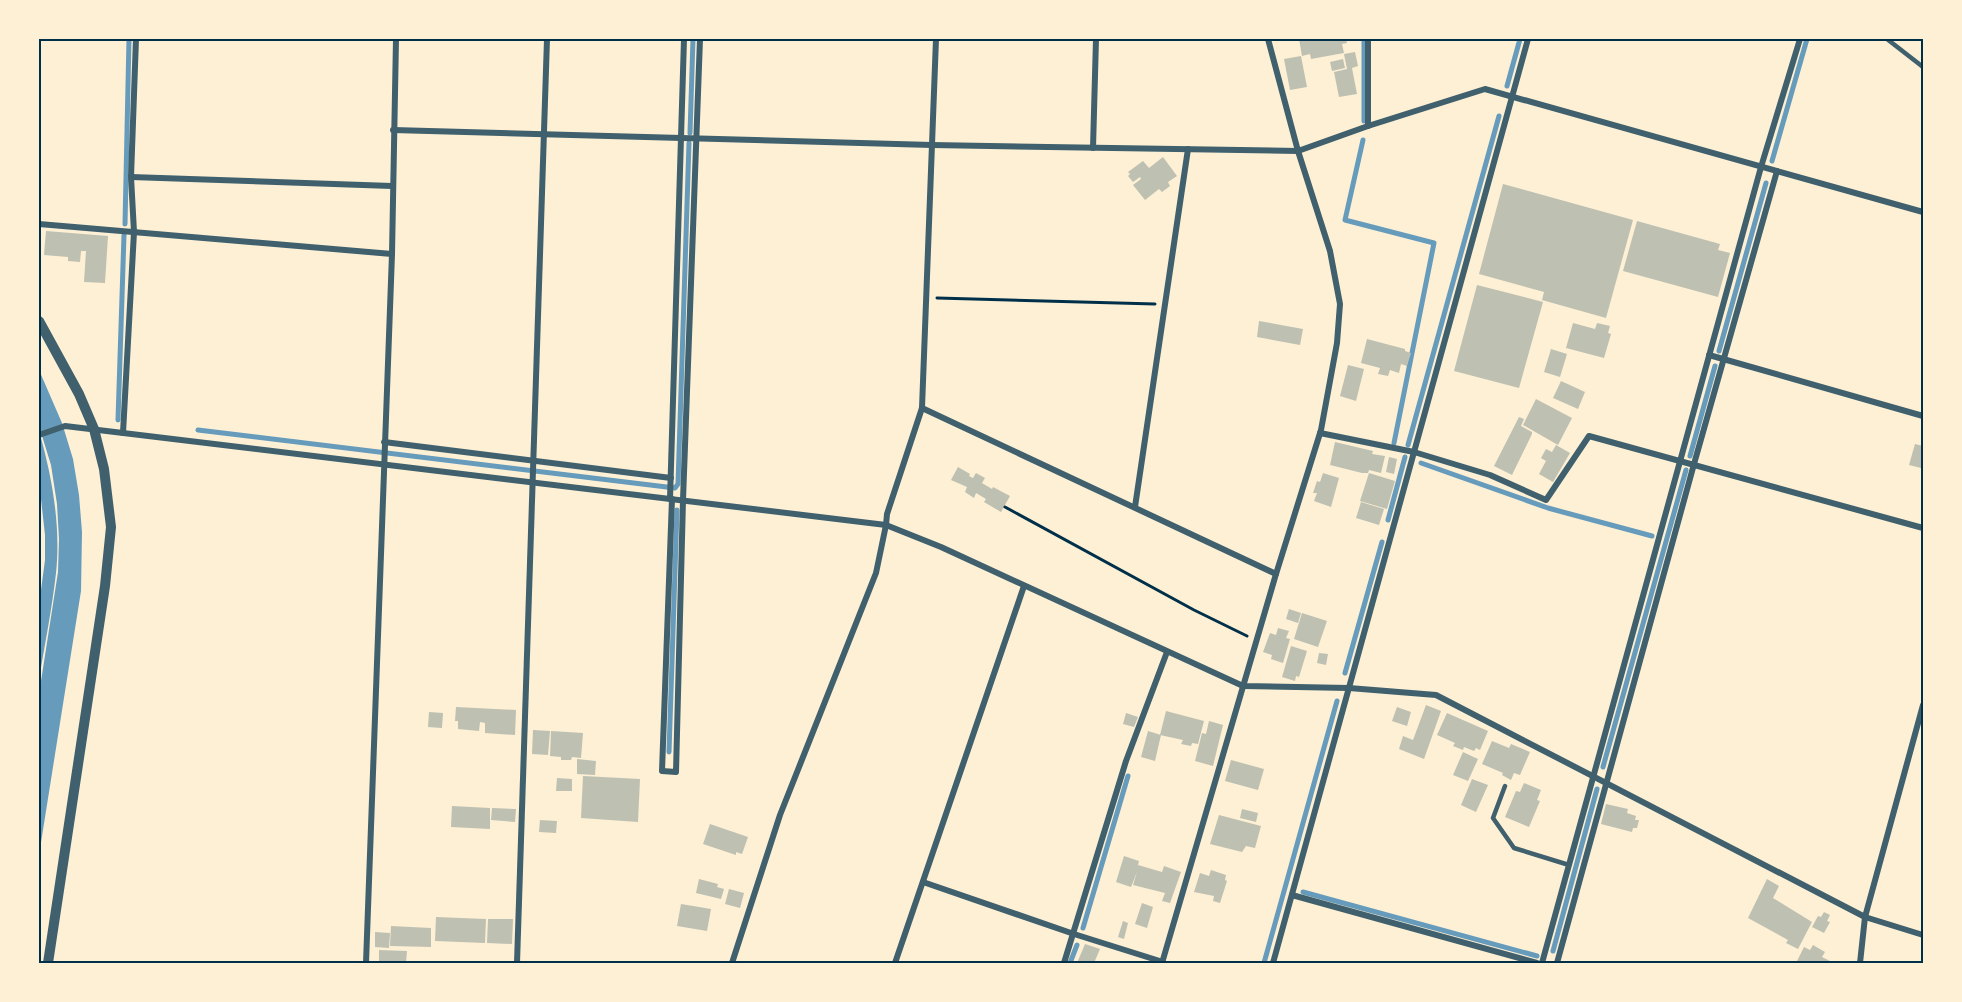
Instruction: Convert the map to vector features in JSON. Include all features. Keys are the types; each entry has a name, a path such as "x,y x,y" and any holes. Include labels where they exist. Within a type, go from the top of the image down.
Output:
{"street":[{"path":"123,433 134,232 131,177 136,39"},
{"path":"366,963 392,254 396,39"},
{"path":"517,963 547,39"},
{"path":"684,39 662,771 676,772 683,500 700,39"},
{"path":"732,963 780,815 876,573 887,514 922,408 936,39"},
{"path":"1093,148 1096,39"},
{"path":"923,882 1162,962 1276,574 1320,433 1337,343 1340,304 1330,251 1298,151 1268,39"},
{"path":"1368,39 1368,126"},
{"path":"1273,963 1528,39"},
{"path":"1542,963 1761,167 1800,39"},
{"path":"393,130 932,145 1298,151 1485,89 1923,212"},
{"path":"1135,507 1188,149"},
{"path":"1557,963 1777,171"},
{"path":"131,177 392,186"},
{"path":"39,224 392,254"},
{"path":"39,321 79,394 94,429 104,469 111,527 105,586 48,963"},
{"path":"1709,355 1923,416"},
{"path":"922,408 1276,574"},
{"path":"39,435 65,426 94,429 533,479 886,525 941,547 1243,686 1349,688 1436,695 1865,917 1923,935"},
{"path":"1320,433 1414,452 1490,475 1546,500 1589,436 1923,528"},
{"path":"384,444 671,481"},
{"path":"895,963 1024,586"},
{"path":"1064,963 1126,761 1167,652"},
{"path":"1860,963 1865,917 1923,705"},
{"path":"1292,895 1537,963"}],"lane":[{"path":"1887,39 1923,67"},
{"path":"1505,786 1493,818 1514,848 1569,865"}],"path":[{"path":"926,297 1165,304"},
{"path":"1005,507 1194,610 1257,641"}],"water":[{"path":"39,370 62,423 73,459 82,532 81,591 39,855 39,694 58,572 59,539 51,465 39,426"},
{"path":"39,431 51,483 56,519 57,555 39,679 39,605 45,560 45,535 39,481"}],"building":[{"path":"1299,39 1346,39 1347,43 1342,44 1344,53 1311,59 1310,54 1302,56"},
{"path":"1355,52 1358,66 1352,68 1357,94 1339,97 1334,72 1347,69 1344,54"},
{"path":"1301,56 1307,87 1290,90 1284,59"},
{"path":"1343,59 1345,68 1332,71 1330,62"},
{"path":"1163,157 1177,176 1168,182 1170,186 1162,192 1159,189 1145,200 1133,185 1141,179 1140,177 1133,182 1128,172 1143,161 1149,168"},
{"path":"1503,184 1633,220 1606,318 1542,300 1544,292 1479,274"},
{"path":"1637,221 1720,244 1718,250 1730,253 1718,297 1623,271"},
{"path":"46,231 108,236 105,283 84,282 86,251 81,251 80,262 68,261 68,257 44,255"},
{"path":"1477,285 1543,302 1519,388 1454,371"},
{"path":"1259,321 1303,329 1300,345 1257,337"},
{"path":"1573,323 1595,329 1597,323 1610,326 1608,333 1611,334 1604,358 1566,348"},
{"path":"1367,339 1405,349 1411,353 1407,366 1401,364 1399,373 1390,370 1388,376 1378,374 1380,368 1361,363"},
{"path":"1551,349 1567,354 1560,377 1544,372"},
{"path":"1348,365 1364,369 1356,401 1340,396"},
{"path":"1561,381 1585,392 1578,409 1553,398"},
{"path":"1536,399 1572,418 1558,445 1523,425"},
{"path":"1519,417 1524,419 1521,426 1532,434 1512,475 1494,466"},
{"path":"1335,442 1385,456 1381,473 1369,470 1368,473 1362,473 1330,465"},
{"path":"1915,444 1923,446 1921,468 1909,465"},
{"path":"1556,445 1570,453 1553,482 1539,474 1546,461 1541,458 1546,449 1552,452"},
{"path":"1389,457 1397,459 1394,474 1386,472"},
{"path":"958,467 973,478 976,473 985,478 982,483 1010,496 1001,512 984,502 986,499 976,493 974,498 965,492 967,487 951,480"},
{"path":"1323,473 1339,478 1331,507 1314,501 1317,493 1313,493"},
{"path":"1369,473 1395,481 1387,509 1360,501"},
{"path":"1361,502 1384,509 1379,525 1356,518"},
{"path":"1289,609 1301,613 1298,623 1286,619"},
{"path":"1302,613 1327,621 1318,647 1294,639"},
{"path":"1278,628 1289,631 1286,638 1290,639 1283,663 1271,659 1272,655 1263,652 1270,633 1276,635"},
{"path":"1291,646 1307,651 1299,677 1296,676 1295,681 1282,677"},
{"path":"1319,653 1328,654 1326,665 1317,663"},
{"path":"1426,705 1441,711 1424,759 1399,749 1403,736 1413,740"},
{"path":"456,707 516,710 515,735 485,733 485,723 480,722 479,731 458,729 458,721 455,721"},
{"path":"1397,707 1411,712 1407,726 1392,721"},
{"path":"1166,711 1204,721 1198,744 1192,743 1191,746 1181,744 1183,740 1160,735"},
{"path":"429,712 443,713 442,728 428,727"},
{"path":"1126,713 1138,717 1134,727 1123,724"},
{"path":"1447,713 1488,731 1480,750 1476,748 1474,751 1464,747 1463,750 1453,746 1455,743 1437,735"},
{"path":"1209,721 1223,725 1213,766 1195,761 1202,733 1206,734"},
{"path":"533,730 550,731 548,755 532,754"},
{"path":"551,731 583,733 581,758 572,757 571,760 561,760 561,757 550,756"},
{"path":"1148,731 1161,735 1155,761 1141,757"},
{"path":"1492,741 1509,748 1511,744 1530,752 1520,775 1514,773 1511,780 1502,775 1503,773 1482,764"},
{"path":"1463,752 1478,759 1468,781 1453,775"},
{"path":"577,759 596,761 595,775 577,774"},
{"path":"1231,760 1264,769 1258,790 1225,781"},
{"path":"583,776 640,779 638,822 581,818"},
{"path":"557,778 572,779 572,791 556,791"},
{"path":"1472,779 1488,785 1476,812 1461,805"},
{"path":"1524,783 1541,790 1537,800 1540,801 1529,827 1505,817 1516,791 1520,792"},
{"path":"1606,804 1628,809 1627,813 1636,816 1635,820 1639,820 1637,828 1633,828 1632,832 1601,824"},
{"path":"452,806 490,808 490,829 451,827"},
{"path":"492,808 516,809 515,822 491,820"},
{"path":"1242,809 1258,813 1256,822 1240,818"},
{"path":"1219,815 1261,826 1255,848 1246,846 1242,852 1210,844"},
{"path":"540,820 557,821 556,833 539,832"},
{"path":"710,824 748,837 742,854 736,852 736,855 703,844"},
{"path":"1124,856 1139,861 1138,865 1162,872 1164,866 1181,872 1170,903 1162,901 1165,893 1133,885 1137,872 1131,887 1116,882"},
{"path":"1211,870 1226,875 1225,880 1227,881 1220,903 1213,901 1214,896 1194,892 1200,873 1209,876"},
{"path":"699,879 718,884 717,887 724,889 721,899 696,893"},
{"path":"1767,879 1779,886 1773,898 1812,922 1798,949 1786,943 1788,940 1748,918"},
{"path":"729,889 744,893 740,908 725,904"},
{"path":"1142,903 1153,907 1147,928 1135,924"},
{"path":"681,904 711,909 707,931 677,926"},
{"path":"1824,912 1830,915 1827,921 1830,922 1824,933 1812,927 1818,916 1821,917"},
{"path":"436,917 486,919 485,943 435,941"},
{"path":"488,919 513,919 512,944 487,943"},
{"path":"1123,921 1128,923 1124,939 1118,937"},
{"path":"391,926 431,928 431,947 390,946"},
{"path":"375,932 390,933 389,948 375,947"},
{"path":"1085,944 1100,949 1094,963 1077,963"},
{"path":"1813,945 1825,952 1822,957 1834,963 1797,961 1804,947 1810,950"},
{"path":"379,950 407,951 406,963 379,963"}],"waterway":[{"path":"125,224 129,39"},
{"path":"690,133 693,39"},
{"path":"1364,39 1364,121"},
{"path":"1507,86 1520,39"},
{"path":"1772,161 1807,39"},
{"path":"1408,445 1499,116"},
{"path":"1363,140 1345,220 1434,243 1394,443"},
{"path":"198,430 675,488 678,484 689,143"},
{"path":"1719,351 1766,183"},
{"path":"118,420 124,235"},
{"path":"1690,456 1715,366"},
{"path":"1388,520 1405,457"},
{"path":"1421,463 1548,508 1652,536"},
{"path":"1603,767 1686,470"},
{"path":"669,752 677,510"},
{"path":"1345,673 1382,542"},
{"path":"1264,963 1337,701"},
{"path":"1083,928 1128,776"},
{"path":"1553,951 1597,789"},
{"path":"1303,892 1537,956"},
{"path":"1070,963 1077,945"}]}
